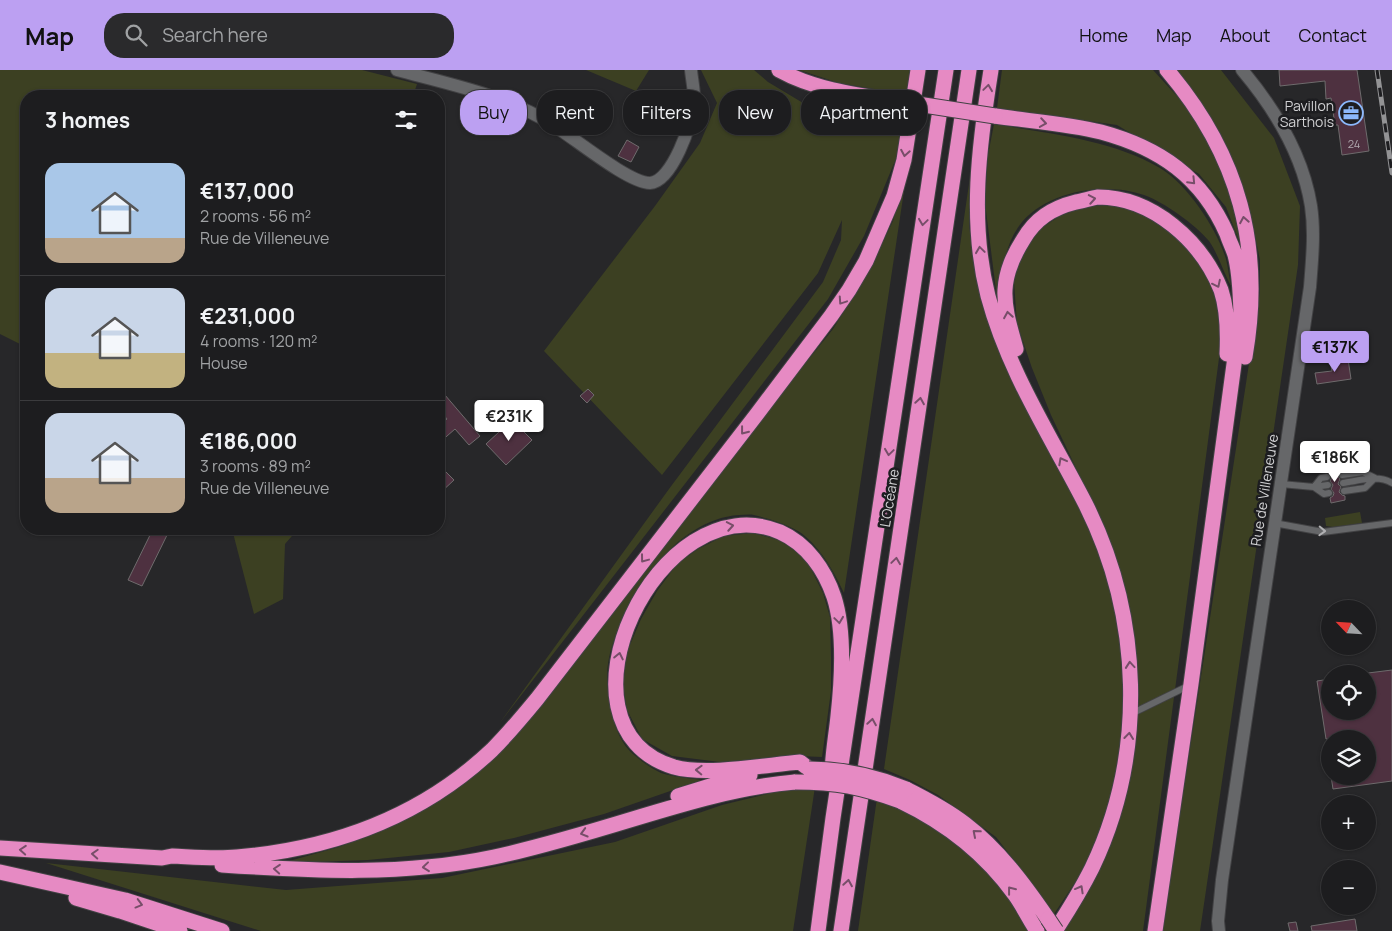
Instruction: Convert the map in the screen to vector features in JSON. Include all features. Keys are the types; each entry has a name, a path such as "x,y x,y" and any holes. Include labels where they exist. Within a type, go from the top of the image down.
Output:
{"highway":[{"path":"778,70 817,86 898,101 1100,132 1131,142 1153,152 1189,177 1218,214 1235,254 1240,283 1241,312 1191,684 1155,931"},
{"path":"0,848 162,858 172,856 227,857 303,848 325,843 366,829 397,815 441,790 467,771 512,729 537,699 832,316 849,290 866,261 894,196 904,160 918,70"},
{"name":"L’Océane","path":"818,931 833,818 946,70"},
{"name":"L’Océane","path":"841,931 969,70"},
{"path":"833,818 832,756 838,715 841,653 839,617 829,583 820,566 809,553 787,535 760,525 742,524 722,527 689,543 654,580 638,604 623,637 615,677 616,697 623,722 634,740 646,752 674,766 688,769 800,771 822,782 852,786 903,795 954,816 990,846 1028,889 1053,927 1073,902 1092,868 1106,834 1124,770 1132,698 1130,664 1121,600 1111,567 1086,504 1025,392 1002,338 988,296 979,246 977,191 981,139 991,70"},
{"path":"1166,70 1191,99 1219,147 1230,172 1242,209 1251,258 1252,297 1249,333 1212,528"},
{"path":"1036,411 1036,402 1020,362 1011,332 1005,291 1013,256 1027,232 1046,213 1097,197 1120,200 1147,209 1179,228 1205,260 1221,291 1228,325 1227,368 1212,528"},
{"path":"162,858 172,862 294,870 401,870 438,866 493,857 535,847 740,789 768,784 800,771"},
{"path":"903,795 968,843 994,868 1016,896 1036,931"},
{"path":"3,872 45,889 180,931"},
{"path":"3,872 125,900 222,931"}],"street":[{"path":"397,70 478,92 513,105 550,123 630,177 651,183 661,179 667,172 681,147 686,133 694,103 691,70"},
{"name":"Rue de Villeneuve","path":"1219,931 1218,921 1222,880 1310,287 1313,242 1311,206 1302,173 1286,135 1259,91 1242,70"}],"lane":[{"path":"1342,475 1363,472 1375,478"},
{"path":"1314,487 1321,478 1327,477"},
{"path":"1344,491 1365,488 1375,478"},
{"path":"1343,483 1375,478 1388,480 1392,483"},
{"path":"1280,484 1314,487 1328,485"},
{"path":"1314,487 1324,494 1329,493"},
{"path":"1274,523 1323,532 1392,523"},
{"path":"1131,714 1191,684"}],"green space":[{"path":"0,70 362,70 417,84 415,90 20,90 20,344 0,334"},
{"path":"586,70 649,70 637,90"},
{"path":"701,70 754,70 781,90 719,90 719,135 791,135 791,96 801,102 801,135 900,135 897,156 864,236 828,299 499,724 669,489 823,282 841,240 842,220 818,273 662,475 544,351 655,206 700,143 703,135 709,135 709,122 717,103"},
{"path":"799,70 912,70 910,90 880,90 839,83"},
{"path":"1002,70 1153,70 1202,126 1234,199 1241,246 1226,207 1199,174 1117,125 997,108"},
{"path":"1176,70 1221,70 1274,138 1300,206 1298,265 1200,931 1162,931 1260,292 1260,260 1249,207 1224,142 1200,101"},
{"path":"994,124 1100,144 1141,158 1160,168 1170,175 1190,196 1216,234 1226,259 1231,286 1209,241 1179,215 1144,195 1112,189 1094,189 1059,197 1044,204 1030,214 1019,226 1006,254 998,306 985,203 988,155"},
{"path":"908,164 844,593 823,556 798,531 769,519 752,515 739,515 715,520 693,531 673,547 655,566 639,588 616,635 609,658 607,686 613,719 622,741 636,756 661,773 702,780 604,814 514,838 449,852 368,860 282,863 339,847 391,827 447,796 484,767 551,694 764,415 833,329 868,273 893,221"},
{"path":"970,177 969,226 977,280 1001,354 1093,531 1106,564 1124,646 1122,756 1099,840 1080,875 1054,914 996,837 938,795 884,769"},
{"path":"1113,205 1140,212 1154,219 1165,226 1186,245 1202,267 1216,296 1220,316 1221,343 1143,931 1065,931 1063,928 1096,870 1137,699 1092,502 1051,415 1032,368 1017,324 1014,282 1019,261 1028,242 1043,227 1060,216 1087,206"},
{"path":"1360,512 1362,523 1333,527 1326,526 1325,518"},
{"path":"753,533 779,540 798,552 810,567 823,593 830,617 831,691 822,757 798,756 720,762 672,756 642,739 627,710 623,685 627,652 641,619 657,591 677,564 698,549 724,536"},
{"path":"234,535 293,535 285,544 283,599 254,614"},
{"path":"795,787 815,787 793,931 261,931 46,863 286,890 442,878 615,842 722,805"},
{"path":"877,798 913,813 975,856 1018,909 1028,931 858,931"}],"building":[{"path":"1279,70 1357,70 1369,151 1342,155 1338,125 1335,125 1331,98 1326,99 1325,81 1280,86"},
{"path":"627,140 639,147 631,162 618,156"},
{"path":"1348,359 1351,379 1317,384 1315,373 1332,371 1330,361"},
{"path":"588,389 594,395 587,403 580,396"},
{"path":"445,395 480,436 469,445 455,429 445,438 445,421 447,419 445,416"},
{"path":"512,420 532,440 506,465 486,444"},
{"path":"1340,465 1341,470 1337,475 1340,479 1338,484 1341,487 1339,492 1345,496 1345,500 1331,503 1330,498 1334,493 1331,489 1333,485 1330,481 1332,477 1330,473 1326,472 1325,467"},
{"path":"446,472 454,480 445,488"},
{"path":"150,535 167,535 142,586 128,580"},
{"path":"1392,670 1392,781 1376,783 1376,730 1325,730 1323,720 1376,720 1376,672"},
{"path":"1321,680 1321,707 1317,681"},
{"path":"1332,785 1362,785 1333,789"},
{"path":"1355,919 1357,931 1312,931 1311,926"},
{"path":"1296,922 1298,931 1290,931 1288,923"}],"railway":[{"path":"1377,70 1392,173"}],"place":[{"name":"Pavillon Sarthois","path":"1351,113"}]}
